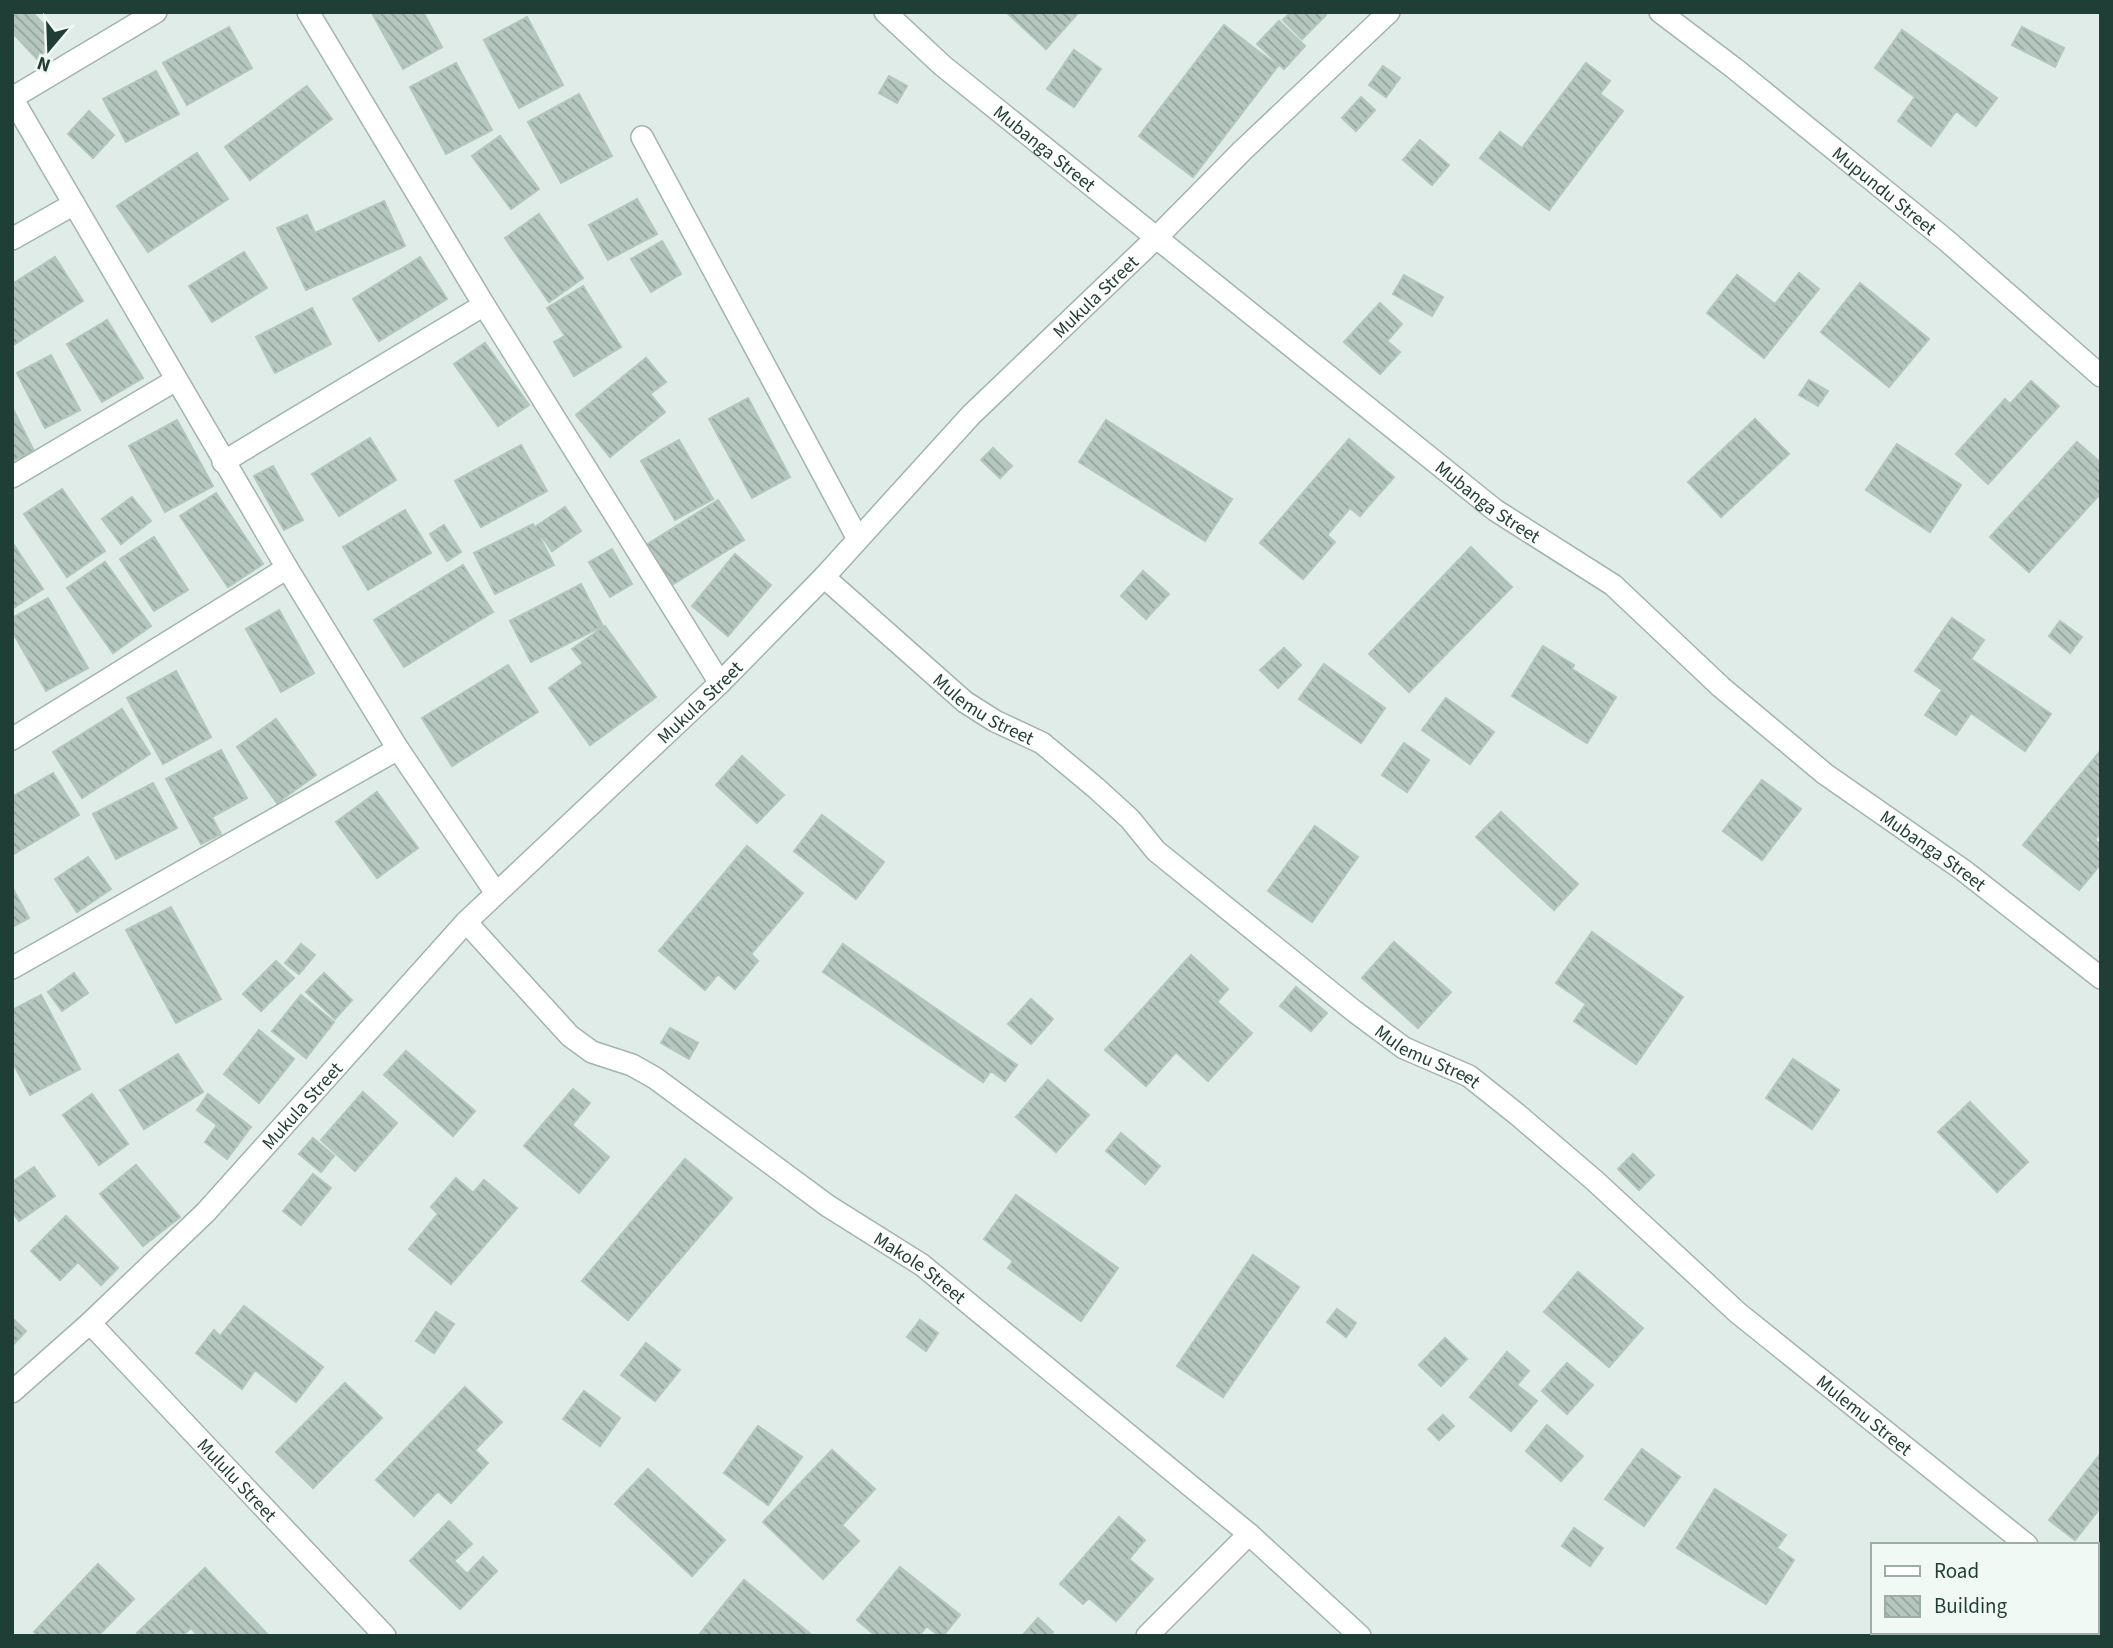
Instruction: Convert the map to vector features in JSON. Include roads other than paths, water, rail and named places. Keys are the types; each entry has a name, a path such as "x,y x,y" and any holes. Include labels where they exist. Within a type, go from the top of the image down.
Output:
{"street":[{"path":"156,12 12,98 287,568 398,749 496,893"},
{"path":"308,12 484,305 720,683"},
{"name":"Mubanga Street","path":"885,12 943,66 1495,510 1613,584 1721,687 1825,774 1963,870 2101,978"},
{"name":"Mukula Street","path":"12,1392 90,1323 206,1212 466,922 720,683 824,577 971,415 1389,12"},
{"name":"Mupundu Street","path":"1660,12 1734,68 1946,240 2101,376"},
{"path":"642,137 858,539"},
{"path":"12,240 74,204"},
{"path":"223,462 484,305"},
{"path":"12,477 176,380"},
{"path":"12,739 287,568"},
{"name":"Mulemu Street","path":"824,577 965,702 995,721 1042,743 1130,820 1157,851 1354,1011 1404,1048 1469,1076 1518,1115 1594,1180 1738,1313 2025,1543"},
{"path":"12,968 398,749"},
{"name":"Makole Street","path":"466,922 570,1036 592,1052 632,1065 655,1078 828,1206 922,1265 1249,1534 1360,1636"},
{"name":"Mululu Street","path":"90,1323 385,1636"},
{"path":"1146,1636 1249,1534"}]}
